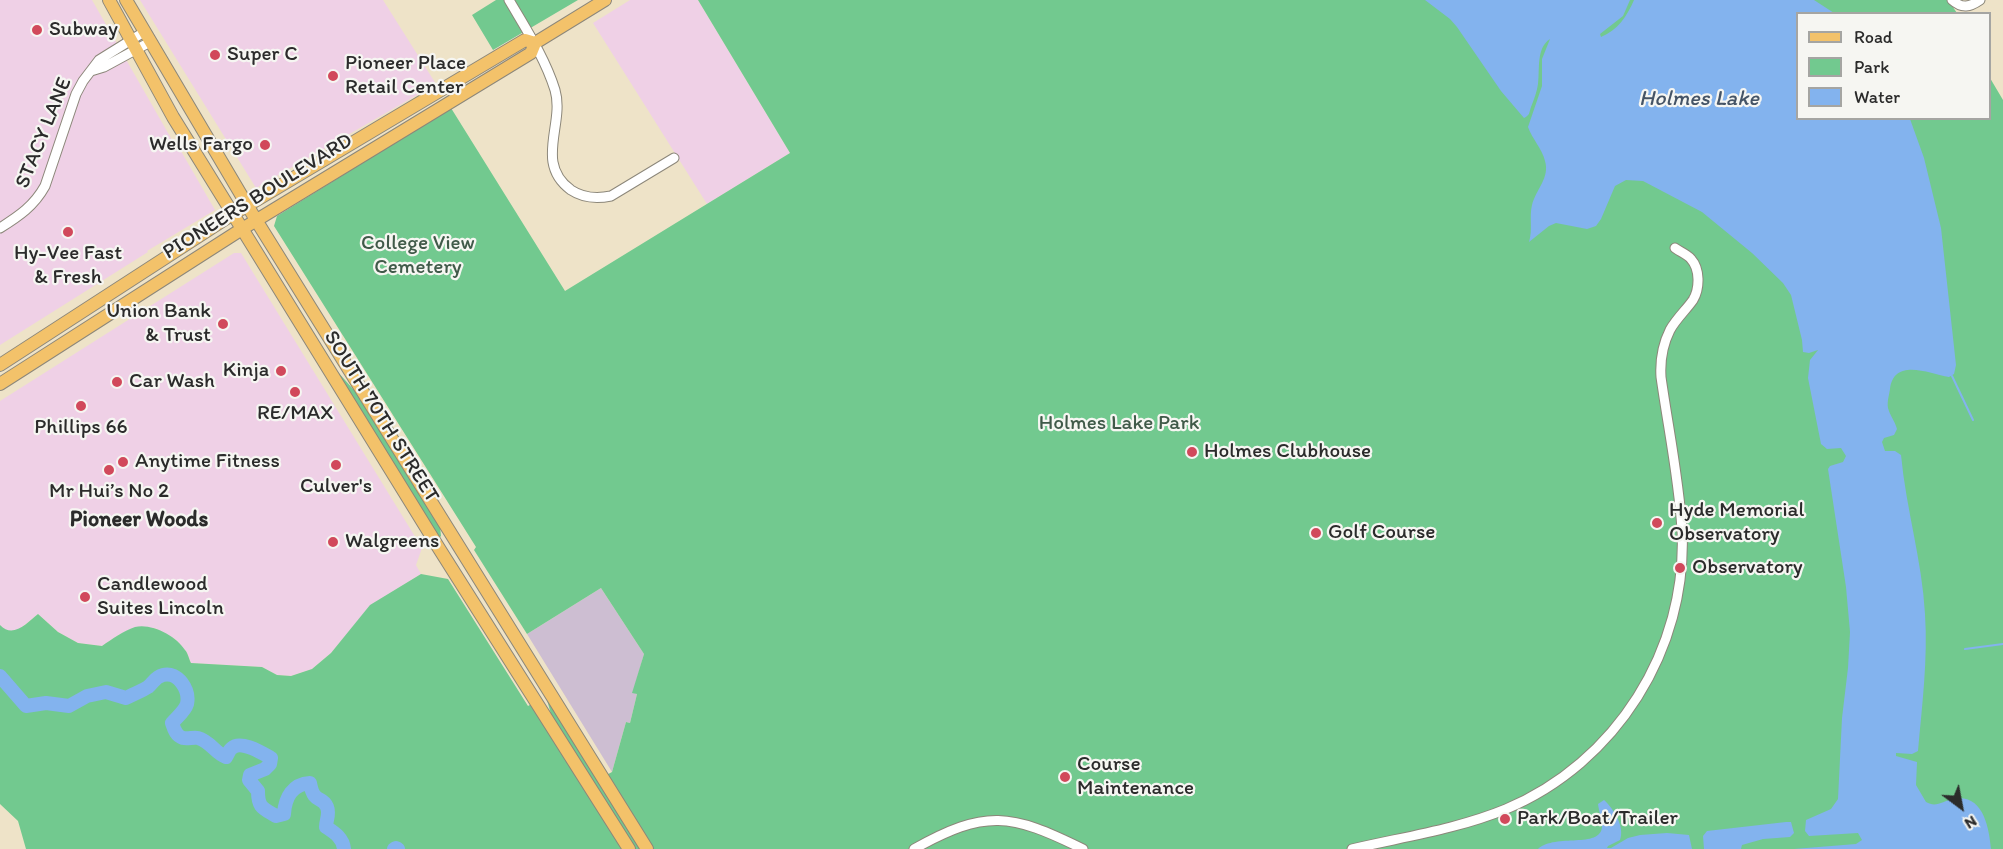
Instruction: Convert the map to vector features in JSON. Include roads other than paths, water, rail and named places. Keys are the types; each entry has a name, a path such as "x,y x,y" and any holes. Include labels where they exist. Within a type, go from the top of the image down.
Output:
{"main road":[{"name":"SOUTH 70TH STREET","path":"109,0 173,117 440,550 630,849"},
{"name":"SOUTH 70TH STREET","path":"126,0 256,220 647,849"},
{"name":"PIONEERS BOULEVARD","path":"3,382 256,220 531,53 535,43 605,0"},
{"name":"PIONEERS BOULEVARD","path":"1,363 247,205 525,40 535,43"}],"street":[{"path":"509,0 535,43 557,98 552,156 557,174 567,187 583,196 601,198 610,196 674,158"},
{"path":"1952,0 1961,6 1969,6 1980,0"},
{"name":"STACY LANE","path":"0,228 26,211 40,196 76,94 94,64 147,37"},
{"path":"1352,849 1478,819 1531,797 1572,770 1604,742 1628,712 1650,676 1664,645 1672,618 1681,560 1680,514 1661,376 1661,359 1670,330 1692,302 1697,288 1694,263 1675,248"},
{"path":"1,363 3,382"},
{"path":"914,849 958,827 974,822 995,820 1038,828 1083,849"}],"water":[{"name":"Holmes Lake","path":"1425,0 1630,0 1623,16 1600,34 1601,37 1621,22 1634,0 1814,0 1832,12 1796,12 1796,120 1910,120 1924,158 1941,228 1956,365 1954,374 1949,377 1914,370 1898,373 1893,379 1888,398 1888,408 1897,429 1894,435 1884,438 1882,442 1885,451 1895,451 1901,455 1921,574 1926,631 1918,751 1912,754 1896,753 1896,756 1917,762 1916,785 1926,802 1936,804 1953,799 1963,799 1978,806 1986,822 1991,849 1794,849 1856,844 1862,840 1858,833 1809,836 1805,831 1806,820 1831,809 1838,799 1842,718 1850,632 1846,587 1828,469 1830,466 1843,462 1846,456 1841,448 1827,449 1821,444 1808,378 1810,360 1818,350 1803,352 1791,295 1783,283 1752,253 1702,212 1643,181 1626,180 1615,186 1596,226 1587,229 1556,223 1529,242 1532,205 1546,173 1546,167 1542,152 1528,127 1542,86 1542,59 1550,39 1542,48 1537,90 1529,114 1524,118 1501,91 1450,19"},
{"path":"1604,800 1615,813 1621,830 1620,840 1607,848 1640,835 1667,833 1689,835 1692,849 1538,849 1546,844 1586,839 1599,834 1602,824 1598,804"},
{"path":"1791,822 1794,833 1790,837 1763,839 1742,845 1741,849 1704,849 1703,836 1707,831"}],"waterway":[{"path":"1952,376 1973,420"},
{"path":"1965,649 2003,644"},
{"path":"0,676 26,706 46,703 69,706 87,696 106,692 126,698 148,687 160,676 174,676 182,683 187,693 185,709 172,723 179,736 202,740 226,757 232,748 241,745 271,758 270,764 265,769 250,775 249,780 258,791 262,807 276,816 284,814 291,792 299,786 310,783 316,797 327,807 326,827 340,839 344,849"},
{"path":"394,849 398,849"}],"place":[{"name":"Subway","path":"37,30"},
{"name":"Super C","path":"215,55"},
{"name":"Pioneer Place Retail Center","path":"333,76"},
{"name":"Wells Fargo","path":"265,145"},
{"name":"Hy-Vee Fast & Fresh","path":"68,232"},
{"name":"Union Bank & Trust","path":"223,324"},
{"name":"Kinja","path":"281,371"},
{"name":"Car Wash","path":"117,382"},
{"name":"RE/MAX","path":"295,392"},
{"name":"Phillips 66","path":"81,406"},
{"name":"Holmes Clubhouse","path":"1192,452"},
{"name":"Anytime Fitness","path":"123,462"},
{"name":"Culver's","path":"336,465"},
{"name":"Mr Hui’s No 2","path":"109,470"},
{"name":"Hyde Memorial Observatory","path":"1657,523"},
{"name":"Golf Course","path":"1316,533"},
{"name":"Walgreens","path":"333,542"},
{"name":"Observatory","path":"1680,568"},
{"name":"Candlewood Suites Lincoln","path":"85,597"},
{"name":"Course Maintenance","path":"1065,777"},
{"name":"Park/Boat/Trailer","path":"1505,819"}],"district":[{"name":"Pioneer Woods","path":"139,520"}],"park label":[{"name":"College View Cemetery","path":"418,256"},
{"name":"Holmes Lake Park","path":"1119,424"}]}
